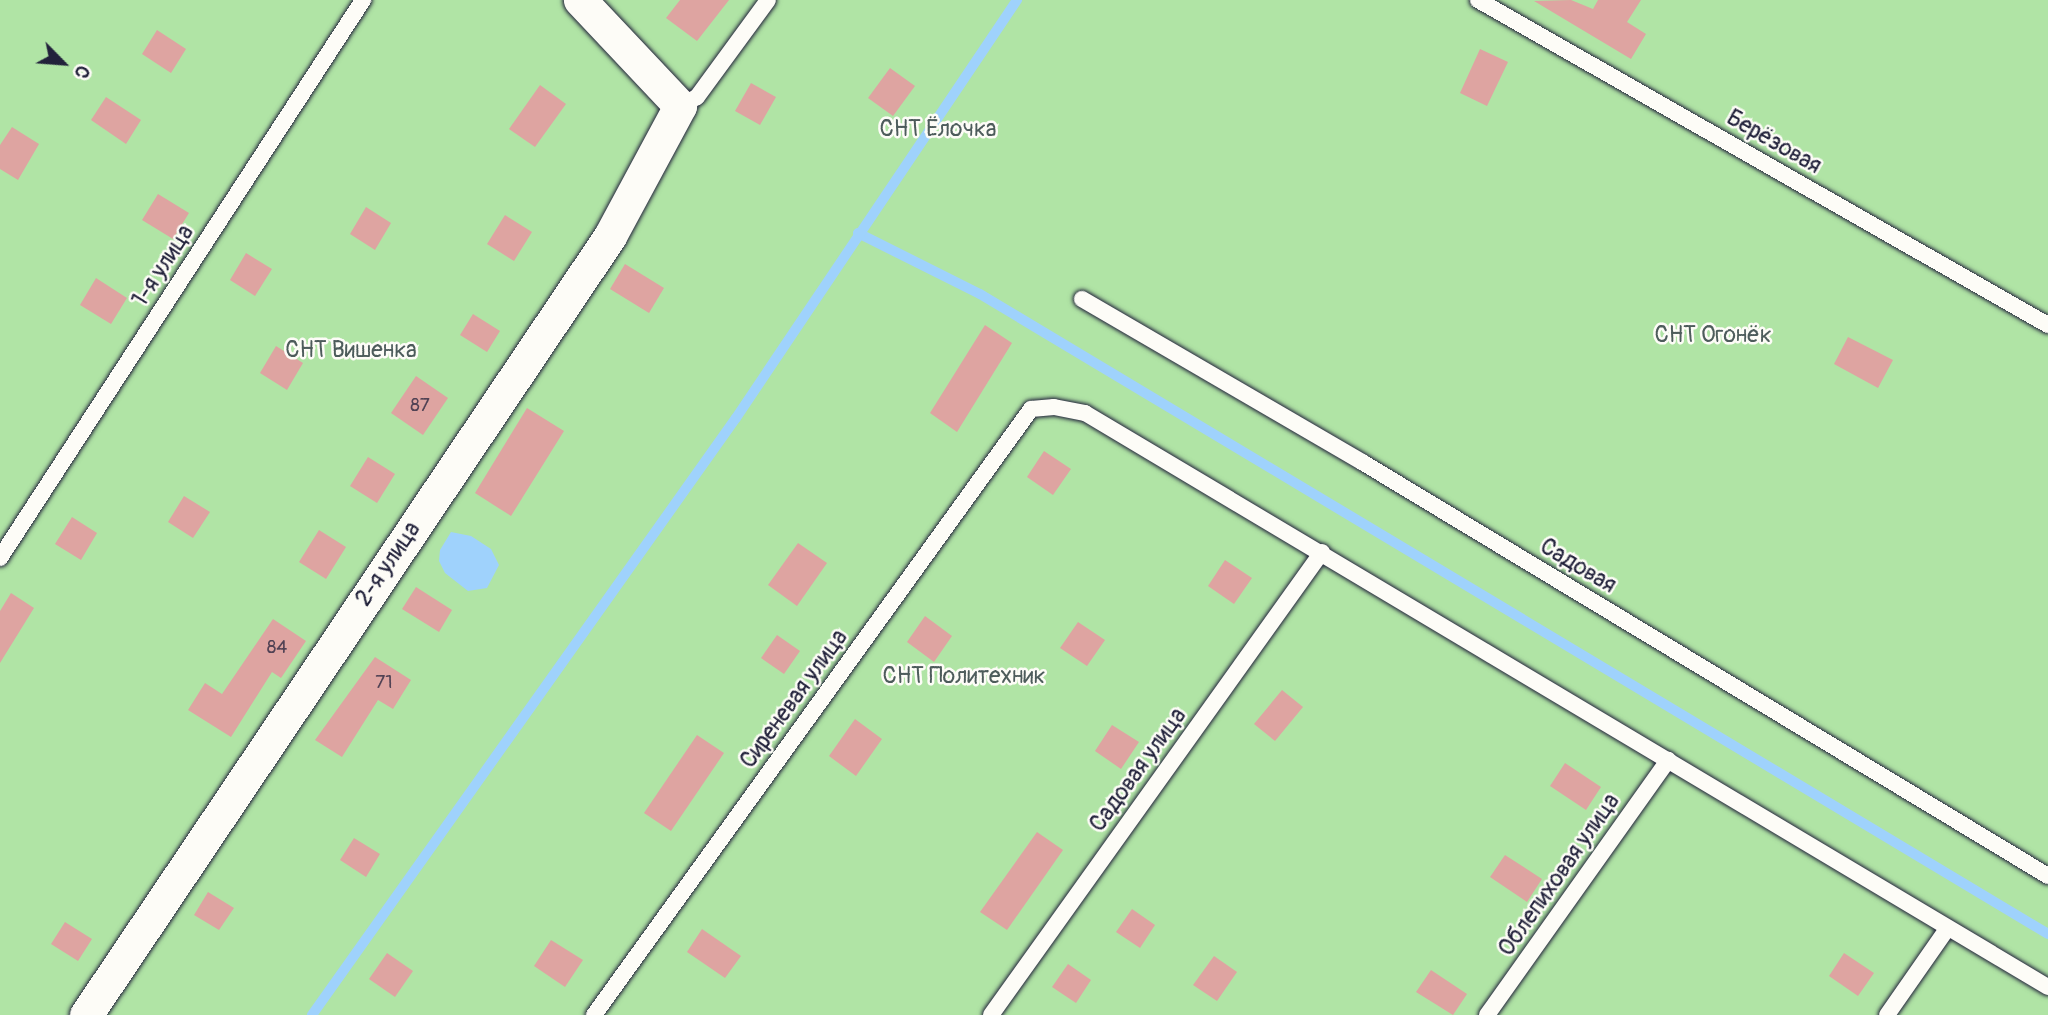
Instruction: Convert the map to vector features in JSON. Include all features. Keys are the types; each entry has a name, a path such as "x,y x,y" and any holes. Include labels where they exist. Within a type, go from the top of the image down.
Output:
{"street":[{"path":"580,0 680,106"},
{"name":"2-я улица","path":"86,1015 610,236 680,106"}],"lane":[{"name":"1-я улица","path":"0,558 363,0"},
{"path":"680,106 697,97 768,0"},
{"name":"Берёзовая","path":"1478,0 2048,325"},
{"name":"Садовая","path":"1082,299 1362,461 2048,876"},
{"name":"Сиреневая улица","path":"594,1015 1031,409 1085,414 1322,552"},
{"path":"1322,552 1947,929 2048,987"},
{"name":"Садовая улица","path":"991,1015 1322,552"},
{"name":"Облепиховая улица","path":"1487,1015 1668,760"},
{"path":"1887,1015 1947,929"}],"green space":[{"path":"0,0 2048,0 2048,1015 0,1015"}],"water":[{"path":"451,532 471,536 491,549 499,565 487,588 468,591 445,573 439,561 440,550"}],"building":[{"path":"680,0 729,0 697,41 666,18"},
{"path":"1571,0 1593,9 1598,0 1641,0 1627,22 1646,34 1631,59 1534,1"},
{"path":"157,30 186,49 171,73 142,54"},
{"path":"1480,49 1508,62 1487,106 1460,93"},
{"path":"890,68 915,86 893,116 868,98"},
{"path":"751,83 776,97 760,125 735,111"},
{"path":"540,85 566,104 535,147 509,129"},
{"path":"106,97 141,120 126,144 91,120"},
{"path":"12,127 39,144 18,180 0,169 0,145"},
{"path":"158,194 189,213 173,239 142,220"},
{"path":"366,207 391,223 375,250 350,234"},
{"path":"505,215 532,232 514,261 487,244"},
{"path":"246,253 272,269 255,296 230,280"},
{"path":"625,264 664,288 649,313 610,289"},
{"path":"96,278 127,298 111,324 80,305"},
{"path":"473,314 500,331 487,352 460,335"},
{"path":"985,325 1012,343 957,432 930,413"},
{"path":"1848,337 1893,360 1878,388 1834,364"},
{"path":"276,346 303,363 287,390 260,373"},
{"path":"416,376 448,398 423,435 391,413"},
{"path":"527,408 564,431 511,516 475,493"},
{"path":"1044,451 1071,469 1053,495 1027,477"},
{"path":"368,457 395,474 377,503 350,486"},
{"path":"184,496 210,512 193,538 168,522"},
{"path":"72,517 97,533 81,560 55,544"},
{"path":"319,530 346,547 326,579 299,562"},
{"path":"798,543 827,563 797,606 768,585"},
{"path":"1225,560 1252,578 1234,604 1208,586"},
{"path":"416,587 452,610 439,632 402,609"},
{"path":"11,593 34,608 0,663 0,611"},
{"path":"925,616 952,636 934,662 907,642"},
{"path":"273,619 306,641 281,678 272,672 231,737 188,710 205,683 222,694"},
{"path":"1078,622 1105,640 1087,666 1060,648"},
{"path":"777,635 800,651 784,674 761,658"},
{"path":"375,657 411,680 393,709 378,700 342,757 315,740"},
{"path":"1282,690 1303,707 1275,741 1254,724"},
{"path":"855,719 882,739 856,776 829,756"},
{"path":"1112,725 1139,742 1121,769 1095,751"},
{"path":"697,735 724,753 671,831 644,813"},
{"path":"1565,763 1601,787 1586,810 1550,786"},
{"path":"1037,832 1063,850 1007,930 980,912"},
{"path":"354,838 380,854 366,877 340,860"},
{"path":"1505,855 1542,879 1527,902 1490,877"},
{"path":"208,892 234,908 219,930 194,915"},
{"path":"1132,909 1155,925 1140,948 1116,932"},
{"path":"65,922 92,939 78,961 51,944"},
{"path":"702,929 741,956 725,978 687,952"},
{"path":"551,940 583,960 565,987 534,966"},
{"path":"387,953 413,971 395,997 369,979"},
{"path":"1844,953 1874,973 1858,996 1829,976"},
{"path":"1214,956 1237,972 1217,1001 1193,985"},
{"path":"1068,964 1091,980 1076,1003 1052,987"},
{"path":"1431,970 1467,994 1453,1015 1416,992"}],"waterway":[{"path":"312,1015 736,418 1017,0"},
{"path":"858,233 980,294 2048,934"}],"park label":[{"name":"СНТ Ёлочка","path":"938,129"},
{"name":"СНТ Огонёк","path":"1713,335"},
{"name":"СНТ Вишенка","path":"351,350"},
{"name":"СНТ Политехник","path":"964,676"}]}
